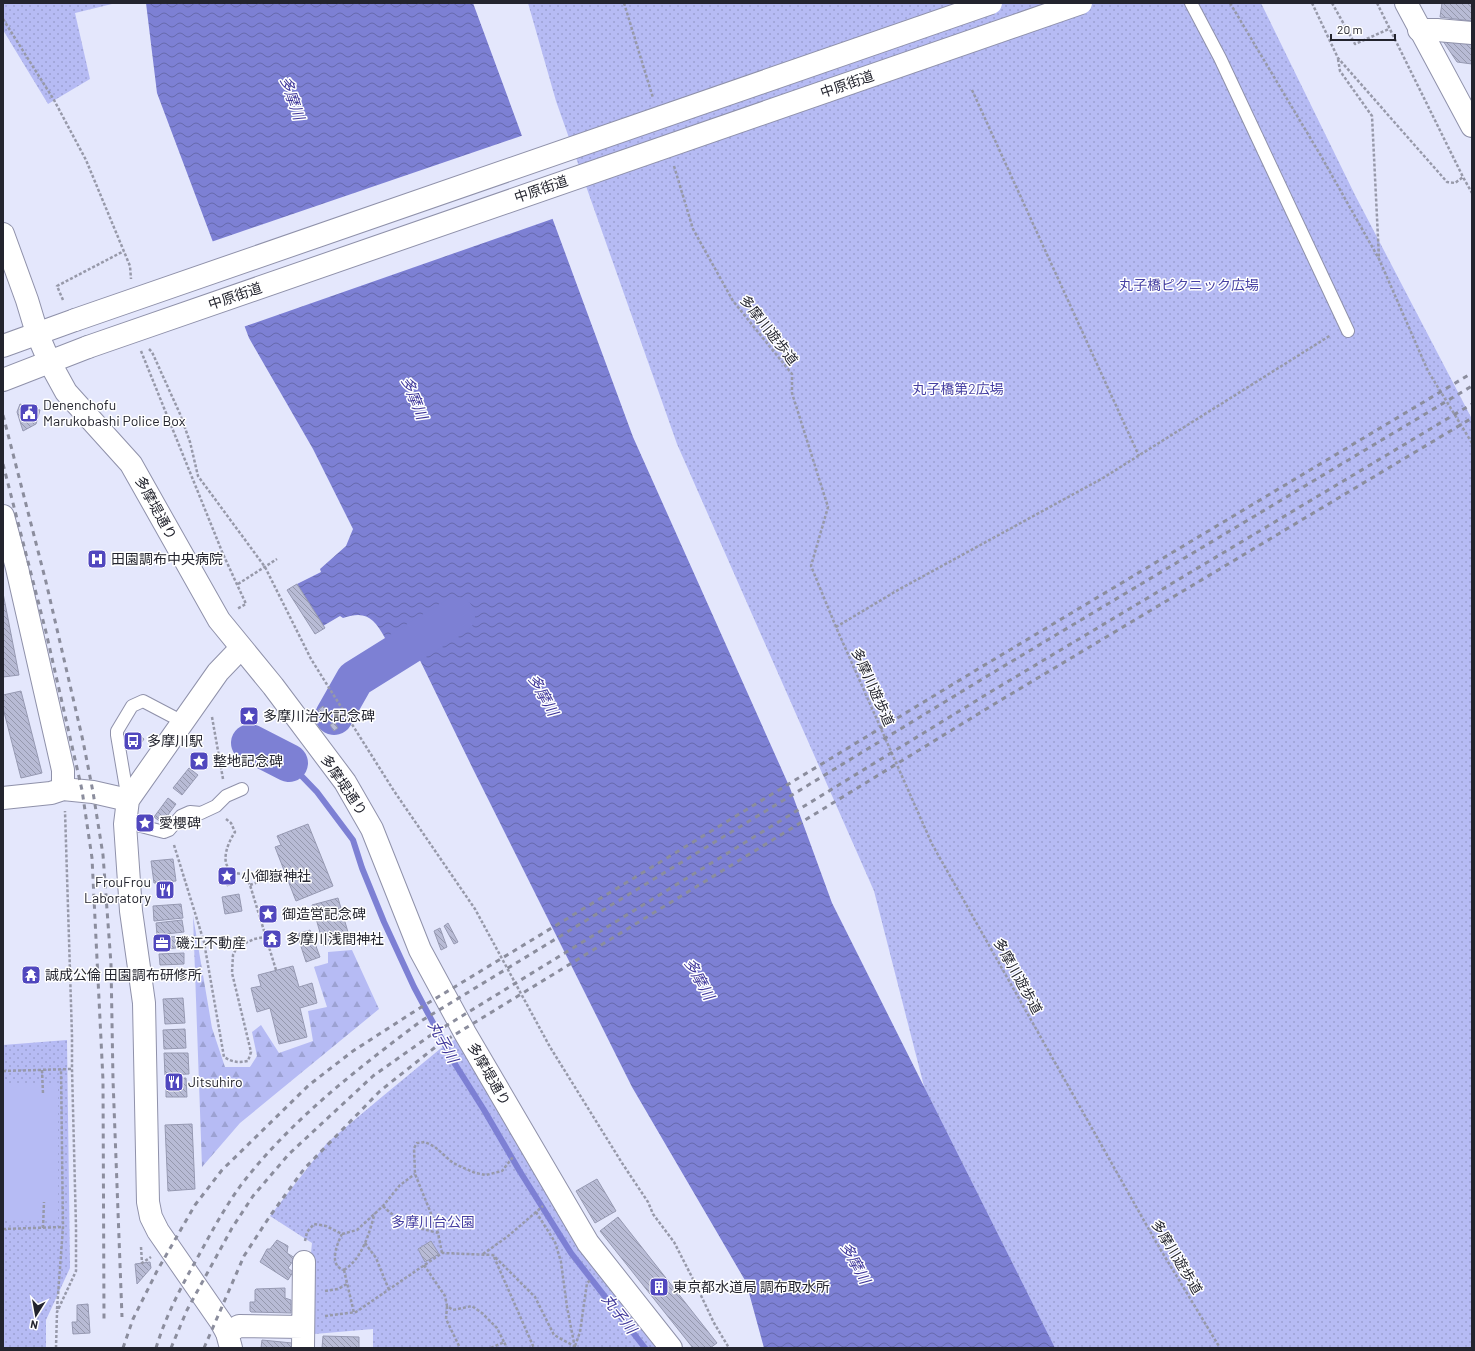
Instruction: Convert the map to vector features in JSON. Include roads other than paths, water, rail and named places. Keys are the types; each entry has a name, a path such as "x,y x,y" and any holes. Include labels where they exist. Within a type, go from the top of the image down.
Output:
{"main road":[{"name":"中原街道","path":"3,346 991,3"},
{"name":"中原街道","path":"6,379 88,347 1081,3"},
{"path":"1406,3 1419,30 1472,126"},
{"path":"1419,30 1472,33"},
{"name":"多摩堤通り","path":"3,234 27,300 37,333 49,362 66,392 131,464 211,609 273,686 345,782 372,829 420,950 469,1040 588,1243 671,1348"},
{"path":"3,516 63,770 63,789"},
{"path":"229,1341 221,1322 158,1230 152,1217 148,1202 144,1003 131,911 125,824 128,800 218,672 241,648"},
{"path":"3,798 51,793 63,789 93,792 128,800"},
{"path":"229,1341 239,1326 303,1331 304,1262"}],"lane":[{"path":"1191,3 1220,58 1348,331"},
{"path":"128,800 117,731 132,706 143,701 183,722"},
{"path":"125,824 137,825 164,832 169,830 181,816 190,812 201,812 216,806 226,796 242,789"}],"water":[{"name":"多摩川","path":"146,3 473,3 633,437 790,788 832,903 1055,1348 764,1348 746,1282 632,1087 412,644 385,638 373,621 363,616 358,615 343,618 340,616 323,626 297,584 321,572 320,569 346,546 353,529 313,449 249,338 157,93"}],"waterway":[{"path":"334,716 355,679 456,616"},
{"name":"丸子川","path":"250,743 289,763"},
{"name":"丸子川","path":"293,755 289,763 317,792 353,840 362,868 384,922 414,987 455,1064 571,1253 645,1348"}],"railway":[{"path":"123,1348 133,1319 157,1271 195,1205 222,1170 309,1085 353,1051 415,1011 978,669 1472,373"},
{"path":"156,1348 181,1289 219,1219 241,1185 260,1161 325,1097 372,1058 421,1021 984,678 1472,386"},
{"path":"171,1348 187,1310 232,1228 253,1196 289,1154 373,1076 431,1035 992,691 1472,404"},
{"path":"3,415 46,582 83,741 103,855 111,964 113,1080 122,1317"},
{"path":"204,1348 244,1256 270,1216 304,1169 380,1091 438,1045 996,703 1472,418"},
{"path":"3,464 46,632 82,790 92,858 103,1080 104,1321"}],"place":[{"name":"Denenchofu Marukobashi Police Box","path":"29,413"},
{"name":"田園調布中央病院","path":"97,559"},
{"name":"多摩川治水記念碑","path":"249,716"},
{"name":"多摩川駅","path":"133,741"},
{"name":"整地記念碑","path":"199,761"},
{"name":"愛櫻碑","path":"145,823"},
{"name":"小御嶽神社","path":"227,876"},
{"name":"FrouFrou Laboratory","path":"165,890"},
{"name":"御造営記念碑","path":"268,914"},
{"name":"多摩川浅間神社","path":"272,939"},
{"name":"磯江不動産","path":"162,943"},
{"name":"誠成公倫 田園調布研修所","path":"31,975"},
{"name":"Jitsuhiro","path":"174,1082"},
{"name":"東京都水道局 調布取水所","path":"659,1287"}],"park label":[{"name":"丸子橋ピクニック広場","path":"1189,285"},
{"name":"丸子橋第2広場","path":"958,389"},
{"name":"多摩川台公園","path":"433,1222"}]}
